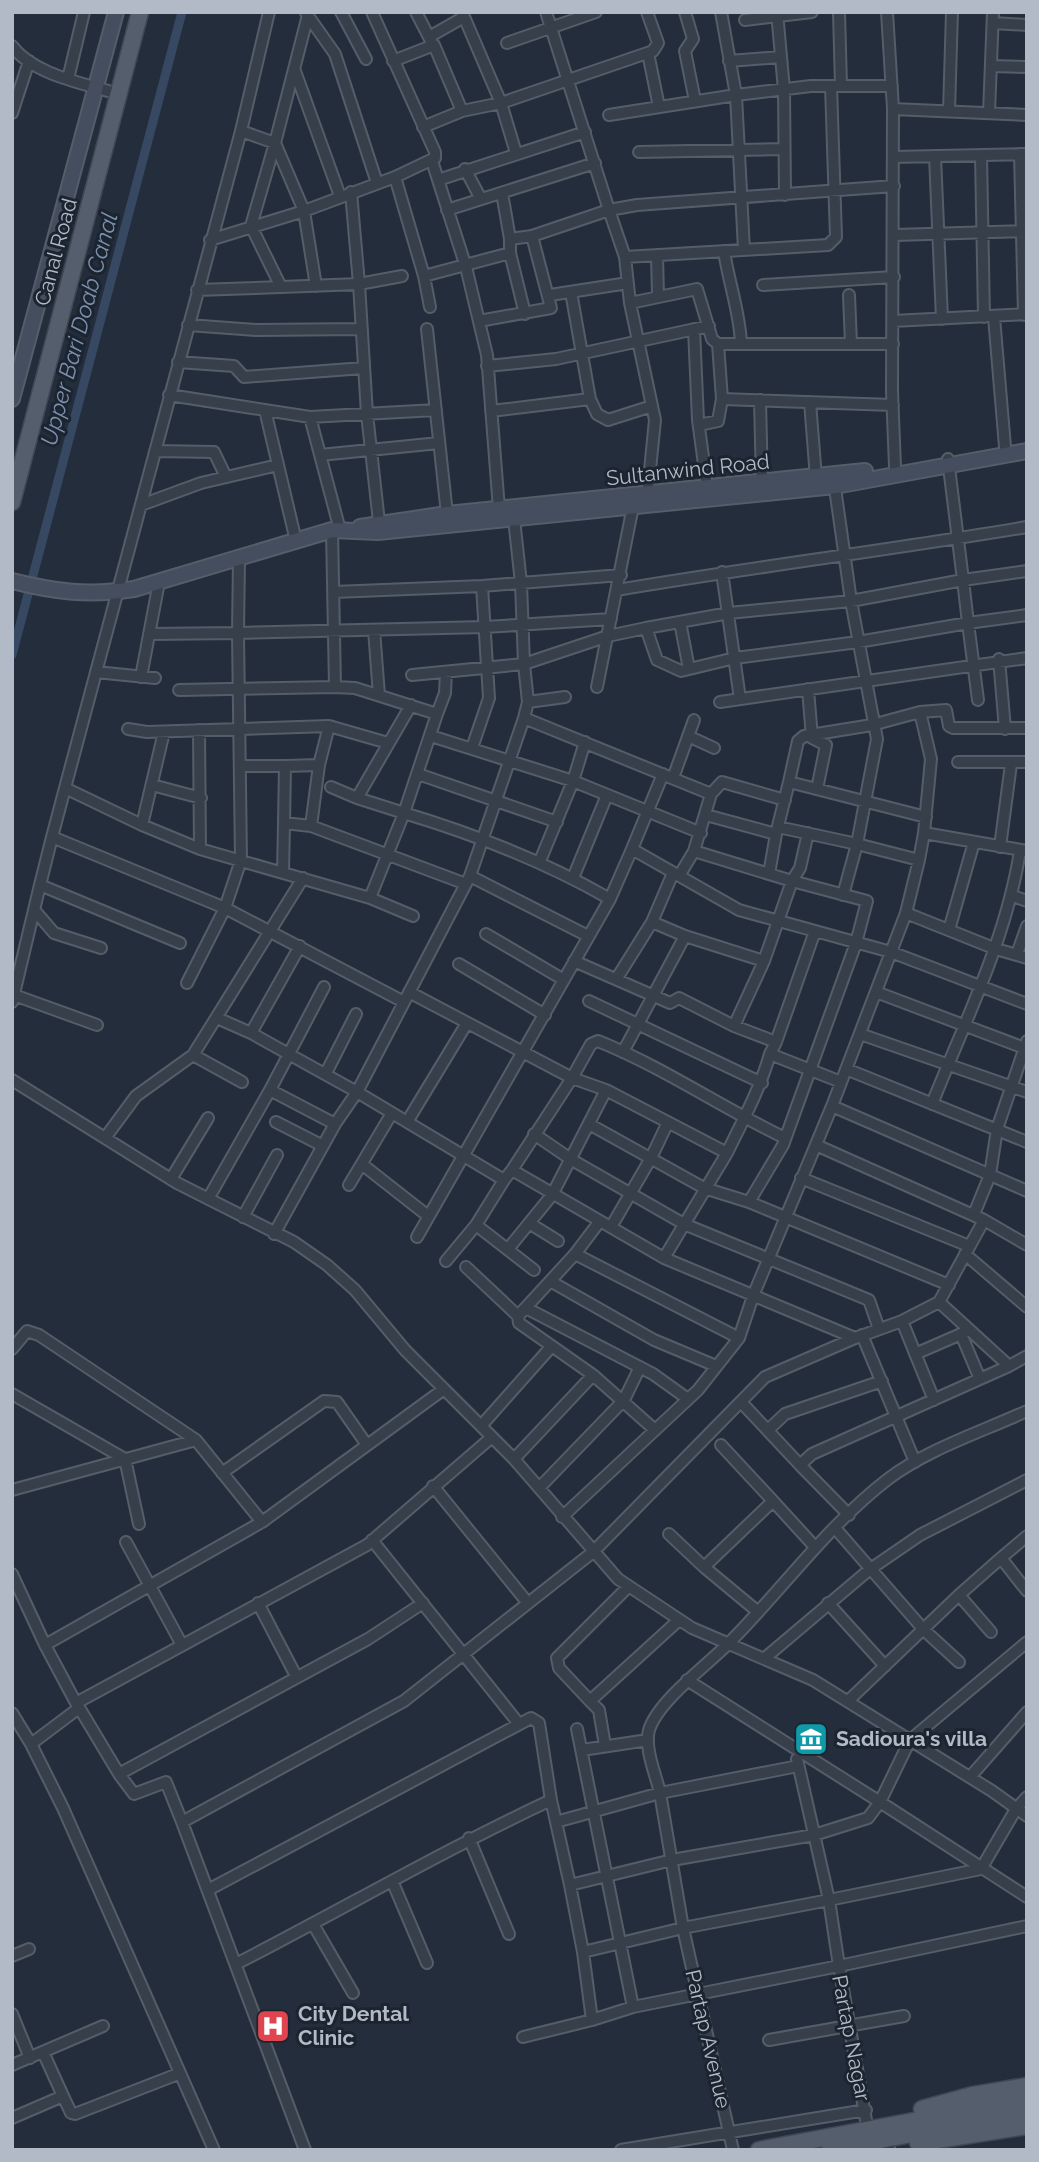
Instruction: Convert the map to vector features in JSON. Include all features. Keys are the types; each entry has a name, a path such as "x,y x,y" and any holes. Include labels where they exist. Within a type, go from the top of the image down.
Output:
{"main road":[{"path":"12,398 102,89 116,12"},
{"name":"Canal Road","path":"12,459 102,89 129,12"},
{"name":"Canal Road","path":"12,502 140,12"},
{"name":"Sultanwind Road","path":"12,581 55,592 118,592 296,541 379,522 499,509 640,502 708,494 762,483 816,478 834,481 895,467 948,462 1027,443"},
{"path":"708,494 834,481 1027,451"},
{"path":"341,530 378,532 514,519 640,502"},
{"path":"759,2150 861,2127 973,2095 1027,2086"},
{"path":"861,2127 889,2148 1023,2110"},
{"path":"830,2150 861,2127 1023,2110"}],"street":[{"path":"68,79 84,12"},
{"path":"97,1025 13,998 65,788 241,131 269,12"},
{"path":"341,12 366,59"},
{"path":"372,12 435,152 432,161 466,267 488,366 499,509"},
{"path":"416,12 462,111"},
{"path":"546,12 625,257 631,303 655,420 640,502 617,590 597,687"},
{"path":"507,43 596,12"},
{"path":"423,127 462,111 501,103 648,53 657,47 658,43 648,12"},
{"path":"685,12 693,39 685,51 695,102"},
{"path":"721,12 736,95 744,250"},
{"path":"744,20 777,14 812,12"},
{"path":"625,257 828,245 836,237 839,12"},
{"path":"887,12 893,109 895,467"},
{"path":"948,111 952,12"},
{"path":"281,287 251,226 295,71 307,14"},
{"path":"307,14 335,54 377,183"},
{"path":"777,14 784,90 785,195"},
{"path":"393,61 431,41 463,15 501,103 516,153"},
{"path":"989,113 993,18 1027,25"},
{"path":"12,46 29,61 68,79 102,89"},
{"path":"648,53 659,107"},
{"path":"729,61 781,57"},
{"path":"12,113 29,61"},
{"path":"991,66 1027,67"},
{"path":"295,71 346,194 359,284 367,414 379,522"},
{"path":"609,115 784,90 892,86"},
{"path":"893,109 1027,115"},
{"path":"241,131 275,143 303,211 316,286"},
{"path":"438,180 464,169 585,132"},
{"path":"639,152 784,149"},
{"path":"893,157 1024,154 1025,315 893,321"},
{"path":"981,155 982,230 1004,447"},
{"path":"936,156 942,319"},
{"path":"210,240 303,211 432,161"},
{"path":"447,210 595,163"},
{"path":"464,169 481,199"},
{"path":"395,177 424,276 430,307"},
{"path":"510,239 533,236 609,210 637,205 894,186"},
{"path":"502,192 510,253 525,314"},
{"path":"895,235 982,230 1024,231"},
{"path":"479,321 549,310 552,304 533,236"},
{"path":"723,251 731,299 740,316 741,344"},
{"path":"424,276 466,267 510,253"},
{"path":"657,255 657,296"},
{"path":"197,290 359,284 402,276"},
{"path":"763,285 894,277"},
{"path":"550,295 628,283"},
{"path":"631,303 697,289 718,344 722,399 718,421 699,425"},
{"path":"572,292 590,399 597,414 608,421 652,406"},
{"path":"849,295 851,344"},
{"path":"188,325 256,330 362,329"},
{"path":"488,366 581,354 709,326"},
{"path":"427,329 447,514"},
{"path":"694,329 699,425 708,494"},
{"path":"718,344 893,344"},
{"path":"178,362 234,366 244,377 364,368"},
{"path":"169,395 310,417 436,410"},
{"path":"491,411 590,399"},
{"path":"722,399 893,405"},
{"path":"760,400 762,483"},
{"path":"810,402 816,478"},
{"path":"265,410 296,541"},
{"path":"310,417 341,530 334,592 335,687"},
{"path":"320,455 439,443"},
{"path":"155,451 214,452 226,477"},
{"path":"948,462 968,622 976,663 978,701"},
{"path":"141,505 226,477 278,465"},
{"path":"834,481 850,601 877,739 858,844 843,895"},
{"path":"274,1234 335,1124 357,1092 468,880 524,718 528,702 514,519"},
{"path":"617,590 1027,527"},
{"path":"187,983 225,908 241,860 239,558"},
{"path":"412,675 524,664 608,635 729,613 850,601 1027,571"},
{"path":"722,572 740,699"},
{"path":"334,592 482,586 621,575"},
{"path":"141,677 159,582"},
{"path":"472,748 489,698 485,668 482,586"},
{"path":"646,628 657,660 681,670 735,658 1027,615"},
{"path":"149,634 485,627 611,619"},
{"path":"680,622 689,669"},
{"path":"374,630 379,695"},
{"path":"720,702 999,659 1027,658"},
{"path":"999,659 1005,729"},
{"path":"96,672 155,678"},
{"path":"370,898 389,855 431,736 445,693 446,672"},
{"path":"179,690 335,687 379,695 437,714"},
{"path":"808,689 811,734 814,740 825,742 826,745 817,789"},
{"path":"528,702 565,697"},
{"path":"357,798 411,705"},
{"path":"769,874 797,741 811,734 873,725 920,712 946,710 949,726 953,728 1027,728"},
{"path":"562,1517 688,1399 738,1338 752,1296 832,1106 906,913 924,833 931,759 920,712"},
{"path":"524,718 711,794"},
{"path":"416,1237 610,899 647,812 668,776 694,720"},
{"path":"311,826 329,726"},
{"path":"128,729 164,732 241,727 329,726 388,743"},
{"path":"199,730 200,849"},
{"path":"142,825 164,732"},
{"path":"431,736 508,758 573,781 701,834"},
{"path":"688,736 714,748"},
{"path":"540,862 573,781 585,742"},
{"path":"958,762 1027,762"},
{"path":"1000,847 1011,764"},
{"path":"241,766 320,765"},
{"path":"283,873 285,766"},
{"path":"418,774 557,822"},
{"path":"617,978 652,922 676,874 694,851 711,794 722,782 785,800"},
{"path":"789,782 926,817"},
{"path":"152,785 201,798"},
{"path":"331,787 357,798 482,837 540,862 610,899"},
{"path":"65,788 200,849 370,898 413,916"},
{"path":"573,878 607,795"},
{"path":"706,815 777,830 808,833 919,860"},
{"path":"284,823 311,826 468,880 588,936"},
{"path":"734,1026 764,961 792,881 800,868 808,833"},
{"path":"924,833 1023,851 1013,896 996,949 932,1104"},
{"path":"52,838 225,908 300,946 467,1023 572,1078 606,1090 727,1153"},
{"path":"949,930 974,842"},
{"path":"632,849 739,911 891,952 1027,1004"},
{"path":"694,851 867,901 856,943 785,1138 773,1165 749,1202"},
{"path":"105,1138 136,1096 193,1055 303,878"},
{"path":"40,885 180,943"},
{"path":"1013,896 1027,901"},
{"path":"36,912 54,933 102,948"},
{"path":"906,913 996,949 1022,956 1027,926"},
{"path":"652,922 685,936 764,961"},
{"path":"664,1258 727,1153 762,1083 815,931"},
{"path":"486,934 564,980"},
{"path":"623,1052 685,936"},
{"path":"251,1033 300,946"},
{"path":"574,961 670,1003 679,998 734,1026 776,1042"},
{"path":"459,964 545,1015"},
{"path":"208,1199 324,988"},
{"path":"182,1822 391,1710 466,1655 527,1602 593,1552 765,1377 902,1321 939,1302 967,1250 979,1217 990,1175 996,1129 1026,1046 876,992"},
{"path":"589,1002 762,1083"},
{"path":"326,1073 356,1014"},
{"path":"217,1018 326,1073 504,1180"},
{"path":"407,1122 467,1023"},
{"path":"860,1034 1027,1092"},
{"path":"446,1261 476,1225 594,1042 623,1052 785,1138"},
{"path":"771,1054 810,1072 841,1082"},
{"path":"193,1055 242,1082"},
{"path":"846,1069 1027,1142"},
{"path":"12,1080 171,1179 293,1242 337,1274 355,1290 405,1350 514,1459 593,1552 628,1587 679,1620 728,1644 765,1658 848,1701 1027,1816"},
{"path":"270,1090 335,1124"},
{"path":"509,1249 552,1195 606,1090"},
{"path":"832,1106 1027,1191"},
{"path":"349,1185 391,1113"},
{"path":"171,1179 208,1118"},
{"path":"276,1122 323,1146"},
{"path":"611,1227 652,1158 668,1122"},
{"path":"589,1124 704,1188 749,1202 949,1285"},
{"path":"534,1134 572,1160 684,1224 869,1300 879,1329"},
{"path":"816,1145 979,1217 1027,1245"},
{"path":"243,1217 277,1156"},
{"path":"363,1165 428,1216"},
{"path":"512,1170 664,1258 858,1337 897,1416 915,1462"},
{"path":"801,1178 967,1250 1027,1307"},
{"path":"600,1221 575,1254 522,1312 522,1326 593,1375 656,1430"},
{"path":"529,1223 558,1241"},
{"path":"476,1225 534,1270"},
{"path":"575,1254 738,1338"},
{"path":"466,1267 522,1312 640,1367 688,1399"},
{"path":"550,1281 654,1340 716,1366"},
{"path":"939,1302 965,1332 1009,1366"},
{"path":"902,1321 933,1400"},
{"path":"12,1349 27,1331 39,1335 196,1440 262,1522"},
{"path":"915,1354 965,1332"},
{"path":"965,1332 980,1379"},
{"path":"481,1426 551,1347"},
{"path":"800,1465 812,1454 1027,1356"},
{"path":"539,1488 624,1400 640,1367"},
{"path":"514,1459 593,1375"},
{"path":"768,1430 785,1414 881,1381"},
{"path":"45,1645 262,1522 444,1389"},
{"path":"12,1394 125,1459 139,1524"},
{"path":"222,1473 324,1401 337,1402 367,1446"},
{"path":"741,1402 849,1515"},
{"path":"582,1750 648,1740 655,1720 687,1680 728,1644 815,1547 888,1479 915,1462 1027,1411"},
{"path":"31,1744 78,1705 372,1540 492,1437"},
{"path":"12,1490 196,1440"},
{"path":"721,1445 815,1547"},
{"path":"765,1658 869,1570 920,1535 1027,1480"},
{"path":"433,1486 527,1602"},
{"path":"704,1567 773,1501"},
{"path":"835,1528 924,1630 959,1662"},
{"path":"669,1534 757,1611"},
{"path":"848,1701 959,1595 1027,1536"},
{"path":"372,1540 519,1724"},
{"path":"127,1542 182,1645"},
{"path":"1001,1559 1027,1591"},
{"path":"12,1574 45,1645 119,1774 134,1794 166,1782 305,2150"},
{"path":"605,1746 599,1710 559,1668 557,1658 628,1587"},
{"path":"959,1595 991,1632"},
{"path":"258,1603 296,1676"},
{"path":"119,1774 368,1639 423,1603"},
{"path":"828,1603 885,1666"},
{"path":"590,1701 679,1620"},
{"path":"570,1885 671,1860 814,1835 868,1818 880,1802 910,1740 1027,1642"},
{"path":"687,1680 1027,1898"},
{"path":"970,1777 1027,1712"},
{"path":"12,1713 63,1808 178,2074 214,2150"},
{"path":"208,1890 531,1718 539,1723 551,1800 583,1952 592,2020"},
{"path":"577,1729 633,2007"},
{"name":"Partap Avenue","path":"648,1740 683,1928 733,2150"},
{"path":"795,1749 828,1900 839,1966 1027,1926"},
{"path":"556,1822 660,1793 798,1766"},
{"path":"583,1952 683,1928 981,1869 1016,1809 1027,1797"},
{"path":"236,1964 393,1883 469,1838 551,1800"},
{"path":"469,1838 509,1934"},
{"path":"393,1883 427,1963"},
{"path":"313,1924 353,1993"},
{"path":"12,1956 29,1949"},
{"name":"Partap Nagar","path":"523,2038 633,2007 839,1966 850,2024 861,2127"},
{"path":"12,2014 30,2057"},
{"path":"769,2040 904,2016"},
{"path":"12,2065 103,2026"},
{"path":"43,2052 71,2113 75,2114 178,2074"},
{"path":"12,2118 63,2096"},
{"path":"621,2150 729,2130 861,2127"}],"waterway":[{"name":"Upper Bari Doab Canal","path":"12,655 182,12"}],"place":[{"name":"Sadioura's villa","path":"811,1739"},
{"name":"City Dental Clinic","path":"273,2026"}]}
